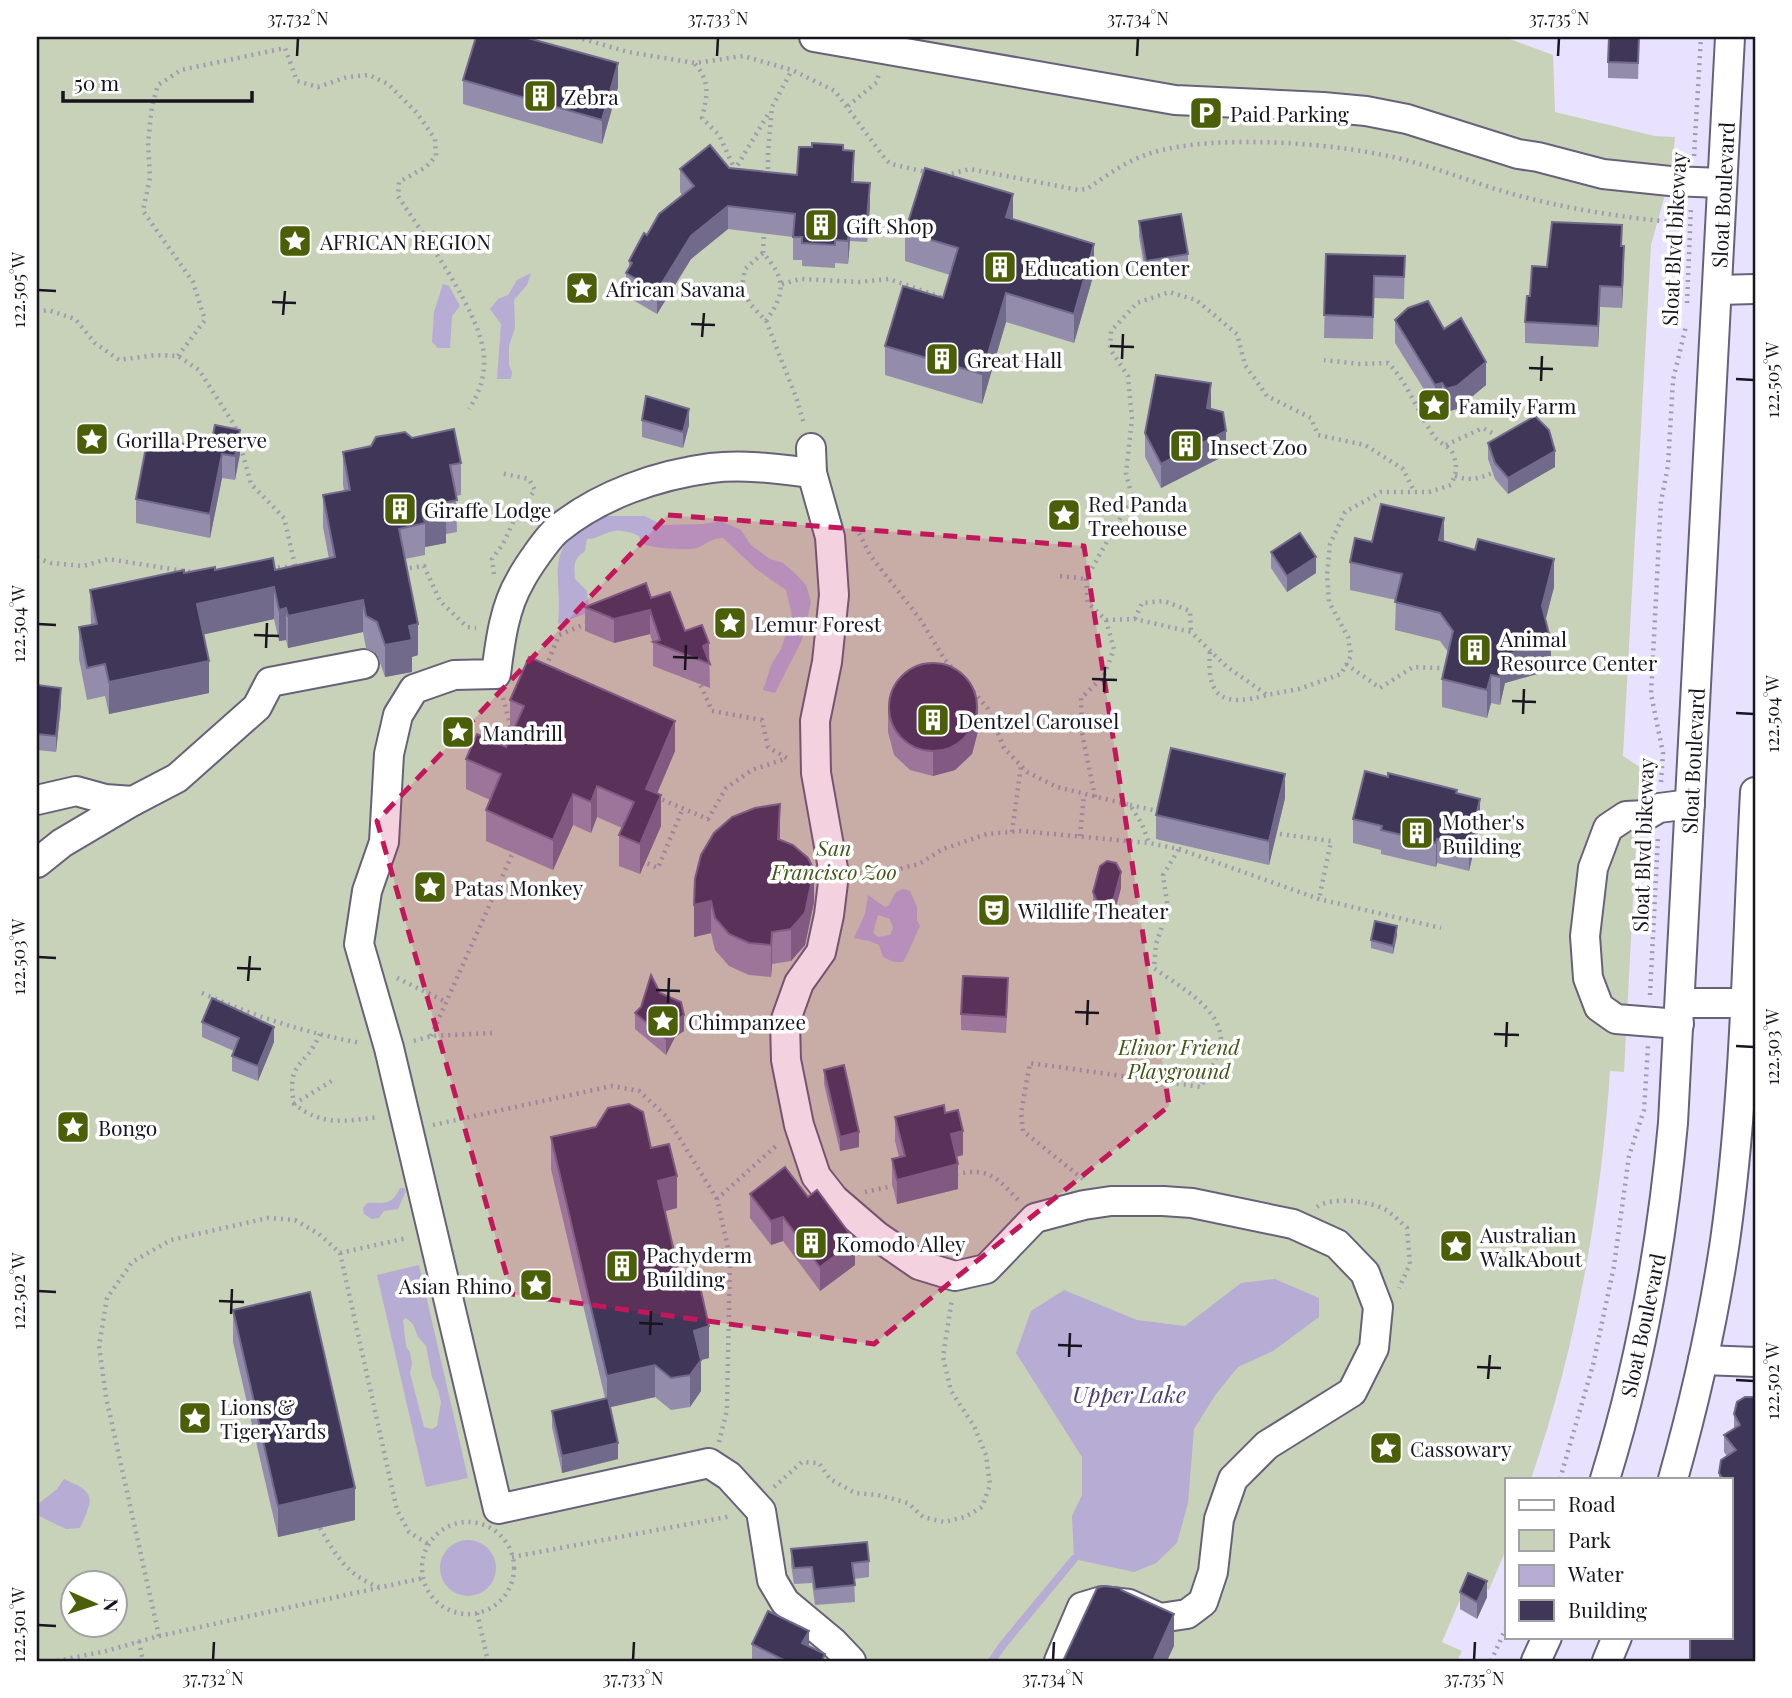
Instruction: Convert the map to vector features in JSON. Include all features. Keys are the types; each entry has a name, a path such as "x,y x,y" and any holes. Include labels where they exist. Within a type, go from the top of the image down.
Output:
{"street":[{"path":"814,37 1175,100 1366,111 1407,119 1518,155 1538,157 1603,174 1722,183"},
{"name":"Sloat Boulevard","path":"1605,1478 1638,1353 1658,1251 1671,1146 1730,37"},
{"path":"1717,290 1755,289"},
{"path":"851,1661 833,1642 795,1612 777,1591 772,1580 761,1511 729,1476 709,1463 498,1508 390,1048 359,944 368,891 384,842 389,792 389,754 398,715 414,689 454,675 496,674 502,629 519,582 556,530 594,505 647,481 711,468 764,467 812,461 830,537 834,595 827,662 815,721 816,773 834,874 821,952 799,983 785,1022 786,1060 799,1125 816,1176 834,1199 877,1236 919,1265 955,1276 986,1269 1035,1218 1059,1210 1111,1201 1192,1203 1293,1224 1336,1244 1365,1273 1378,1307 1374,1348 1352,1392 1267,1445 1233,1479 1219,1519 1213,1572 1203,1602 1187,1614 1160,1618 1129,1604 1102,1601 1082,1607 1059,1661"},
{"path":"37,863 62,843 177,778 257,707 270,682 364,664"},
{"path":"37,800 76,791 105,799 133,801"},
{"path":"1673,1478 1703,1360 1745,1151 1755,792"},
{"path":"1690,804 1659,808 1647,815 1626,816 1608,828 1593,868 1586,936 1588,978 1600,1007 1616,1019 1649,1023 1679,1014 1750,1003"},
{"path":"1703,1360 1755,1362"},
{"path":"1537,1661 1547,1638"},
{"path":"1607,1661 1617,1638"}],"path":[{"path":"576,37 628,52 695,63 743,57 792,70 835,91 886,160 914,170 949,175 970,170 1079,190 1087,189 1129,162 1162,150 1200,144 1290,144 1368,152 1406,160 1480,185 1547,203 1605,214 1681,223"},
{"name":"Sloat Blvd bikeway","path":"1687,307 1701,37"},
{"path":"178,356 205,320 193,282 143,211 150,178 148,144 152,106 158,85 181,70 285,48 297,81 318,87 347,78 369,75 388,84 417,113 435,139 436,156 426,167 399,182 398,196 479,329 484,358 481,388 469,409"},
{"path":"695,63 704,75 708,91 702,118 719,135 734,171"},
{"path":"734,171 792,70"},
{"path":"848,106 877,82"},
{"path":"757,176 768,178 772,107"},
{"path":"734,171 746,173"},
{"path":"765,228 763,253 745,269 742,287 750,304 766,321 796,397 812,461"},
{"path":"763,253 776,268 782,284 779,303 766,321"},
{"path":"782,284 800,279 859,282 889,279 951,300"},
{"path":"1095,797 1082,733 1081,698 1104,676 1114,649 1106,620 1088,603 1086,579 1132,497 1126,473 1132,419 1128,376 1110,349 1111,331 1137,303 1169,292 1196,300 1237,334 1245,365 1267,396 1311,418 1318,435 1364,445 1403,469 1414,492"},
{"path":"37,312 48,310 75,318 95,343 119,360 155,355 178,356 198,370 235,426 251,484 284,518 295,565"},
{"name":"Sloat Blvd bikeway","path":"1560,1478 1593,1365 1614,1266 1629,1156 1644,1110 1663,753 1651,694 1660,515 1668,466 1673,380 1686,330 1686,319"},
{"path":"1210,650 1208,672 1213,688 1226,700 1243,702 1299,689 1341,674 1350,656 1348,637 1329,602 1327,575 1330,544 1345,512 1381,492 1439,490 1451,485 1455,476 1457,470 1452,452 1436,440 1409,390 1388,363 1360,364 1324,360"},
{"path":"1446,445 1483,428 1496,435"},
{"path":"500,473 528,480 535,490 517,514 503,544 492,559 494,579 519,582"},
{"path":"1455,476 1467,480 1493,473"},
{"path":"853,521 870,555 920,619 945,660 988,709 1004,748 1027,772 1057,786 1084,794 1173,815"},
{"path":"37,558 51,563 83,566 108,559 207,576"},
{"path":"260,570 307,566"},
{"path":"398,569 424,566 440,601 467,627 502,629"},
{"path":"1060,576 1086,579"},
{"path":"1135,619 1142,603 1164,601 1190,611 1191,632"},
{"path":"1106,620 1135,619 1191,632 1226,666 1267,695"},
{"path":"545,669 559,635 590,622 599,626"},
{"path":"1346,664 1380,688 1413,667 1440,668"},
{"path":"695,672 712,711 762,720 768,747 816,773"},
{"path":"496,674 513,734"},
{"path":"655,797 708,819 726,788 752,769 786,759"},
{"path":"1012,832 1021,766"},
{"path":"1080,836 1084,794"},
{"path":"1130,805 1142,824 1149,843"},
{"path":"634,858 658,868 683,808"},
{"path":"834,874 891,871 919,864 943,849 986,834 1012,832 1080,836 1179,849 1319,899 1441,928"},
{"path":"1268,832 1331,841 1319,899"},
{"path":"431,1036 520,838"},
{"path":"1111,1201 1023,1131 1021,1113 1030,1063 1201,1087 1221,1043 1217,1021 1196,999 1154,968 1156,944 1168,909 1163,874 1179,849"},
{"path":"365,962 446,1003"},
{"path":"202,993 243,1012 320,1034 390,1048 431,1036 492,1033"},
{"path":"320,1034 314,1049 296,1066 290,1083 294,1104 310,1116 338,1121 406,1122 612,1086 639,1091 666,1116 717,1199 730,1257 727,1410 722,1435 709,1463"},
{"path":"294,1104 335,1079"},
{"path":"717,1199 799,1125"},
{"path":"955,1174 975,1170 996,1178 1035,1218"},
{"path":"1293,1224 1323,1202 1351,1200 1385,1209 1407,1228 1410,1264 1397,1292 1378,1307"},
{"path":"159,1636 106,1397 99,1346 107,1298 132,1262 171,1240 268,1219 295,1220 319,1234 340,1253 397,1510 409,1532 428,1544"},
{"path":"340,1253 432,1233"},
{"path":"512,1557 761,1511 778,1481 802,1462 819,1463 830,1479 855,1493 878,1495 908,1503 923,1517 944,1522 965,1517 982,1507 990,1485 986,1455 974,1426 951,1391 943,1357 955,1276"},
{"path":"470,1522 481,1524 502,1537 512,1557 513,1578 504,1596 497,1604 477,1613 454,1612 445,1608 430,1594 423,1578 422,1563 428,1544 450,1525 470,1522"},
{"path":"320,1528 336,1556 360,1581 380,1588"},
{"path":"57,1661 423,1578"},
{"path":"477,1613 488,1661"},
{"path":"1491,1661 1505,1630"},
{"path":"139,1641 143,1661"}],"highlighted area":[{"path":"668,515 1084,546 1169,1106 874,1344 512,1294 377,821"}],"green space":[{"name":"San Francisco Zoo","path":"37,37 1504,37 1553,55 1555,112 1655,136 1675,137 1672,169 1651,245 1623,756 1640,767 1624,1072 1610,1071 1600,1175 1584,1278 1547,1430 1531,1478 1505,1478 1505,1552 1489,1590 1468,1581 1442,1642 1462,1651 1457,1661 37,1661"}],"water":[{"path":"531,273 527,285 514,300 515,328 509,346 511,379 497,379 501,324 490,309 498,299 508,295 517,280"},
{"path":"443,284 449,286 460,306 452,316 450,348 438,348 432,342 434,312"},
{"path":"593,516 645,516 662,525 721,521 741,530 751,545 770,559 783,563 797,575 806,585 811,602 802,640 775,693 763,690 792,615 786,590 756,569 723,538 697,548 685,549 645,545 641,543 639,536 621,531 587,539 585,551 576,560 574,570 575,579 587,591 589,612 558,624 558,565 561,553 577,529"},
{"path":"903,889 910,891 917,907 920,926 903,962 894,962 883,957 879,945 854,938 865,914 868,895 885,907 896,892","holes":["878,915 890,919 893,928 890,935 878,937 873,933"]},
{"path":"400,1188 406,1191 398,1209 384,1211 379,1218 372,1219 364,1214 363,1208 367,1203 390,1201"},
{"path":"419,1265 468,1478 426,1487 377,1275","holes":["406,1318 413,1324 418,1337 426,1346 432,1377 441,1402 437,1426 432,1429 424,1427 410,1373 412,1363 406,1346 403,1320"]},
{"name":"Upper Lake","path":"1275,1279 1319,1298 1319,1317 1273,1351 1238,1367 1216,1394 1194,1429 1188,1503 1177,1543 1156,1563 1134,1572 1074,1559 1072,1516 1082,1495 1082,1457 1016,1353 1031,1311 1064,1290 1137,1320 1185,1326 1241,1283"},
{"path":"64,1479 82,1488 89,1497 90,1503 80,1528 66,1529 37,1515 37,1505 57,1489"},
{"path":"462,1540 474,1540 484,1544 492,1552 496,1568 492,1584 484,1592 474,1596 462,1596 452,1592 444,1584 440,1574 440,1562 444,1552 452,1544"}],"building":[{"path":"476,37 524,37 618,63 602,120 463,80"},
{"path":"1609,37 1639,37 1638,63 1608,62"},
{"path":"812,143 843,145 843,150 854,151 852,182 870,183 867,219 850,218 848,241 835,240 835,245 802,243 802,237 793,237 795,214 728,206 691,236 657,291 626,273 632,263 629,261 644,233 647,235 659,214 694,186 680,169 710,145 729,168 797,175 799,147 812,147"},
{"path":"925,168 1013,194 1006,217 1094,244 1074,314 1006,293 982,374 885,346 903,286 943,298 958,248 905,232"},
{"path":"1181,214 1188,254 1146,261 1139,221"},
{"path":"1552,222 1622,225 1622,287 1600,286 1598,326 1525,322 1532,266 1547,267"},
{"path":"1326,254 1405,256 1404,277 1374,276 1373,317 1324,315"},
{"path":"1428,301 1444,329 1461,318 1486,362 1457,386 1446,389 1442,383 1435,385 1395,320 1408,308"},
{"name":"Insect Zoo","path":"1156,375 1211,383 1207,408 1223,412 1226,431 1161,464 1145,433"},
{"path":"646,396 689,409 683,432 642,420"},
{"path":"1535,416 1549,430 1555,451 1508,478 1495,463 1488,443"},
{"path":"215,425 240,430 235,456 222,454 210,514 136,499 148,437 210,449"},
{"path":"454,429 461,463 450,465 457,500 444,503 446,511 423,516 425,523 399,529 418,624 409,626 412,640 385,645 377,622 366,616 363,600 288,616 286,608 279,610 274,587 197,604 209,661 109,682 105,664 87,668 79,627 97,624 90,590 184,570 184,573 215,567 215,570 273,558 275,570 335,557 323,495 350,490 343,452 371,446 376,437 405,432 412,438"},
{"path":"1381,504 1444,518 1439,540 1475,550 1478,539 1554,559 1542,606 1551,642 1505,655 1500,677 1491,675 1487,690 1442,679 1453,631 1440,613 1395,602 1402,574 1350,562 1355,538 1372,542"},
{"path":"1300,533 1316,557 1287,576 1271,552"},
{"path":"646,583 651,598 670,592 685,631 702,625 709,643 703,646 710,664 653,642 660,640 650,610 614,619 585,607"},
{"path":"529,657 675,721 646,789 661,795 640,844 619,835 634,802 597,786 591,802 573,794 553,840 486,810 501,774 466,759 477,734 506,747 524,706 510,700"},
{"name":"Dentzel Carousel","path":"933,663 950,667 964,676 973,690 977,707 973,724 964,738 950,747 933,751 916,747 902,738 893,724 889,707 893,690 902,676 916,667"},
{"path":"37,685 61,688 56,736 37,734"},
{"path":"1171,748 1285,774 1269,841 1156,815"},
{"path":"1365,771 1388,777 1388,773 1457,790 1456,793 1480,799 1469,847 1437,839 1436,843 1381,830 1382,826 1353,819"},
{"path":"780,804 778,839 793,845 808,858 814,870 805,913 791,929 772,932 771,945 749,943 729,934 715,918 711,901 694,905 695,879 701,855 714,833 732,817 755,808"},
{"path":"1107,861 1116,863 1121,872 1114,898 1106,903 1097,901 1093,892 1100,866"},
{"path":"1375,921 1397,926 1393,946 1371,940"},
{"path":"651,975 660,993 681,1002 684,1015 675,1021 666,1039 635,1013 641,1007"},
{"path":"963,976 1008,978 1006,1017 961,1014"},
{"path":"212,998 274,1027 258,1066 232,1056 239,1038 202,1022"},
{"path":"844,1065 859,1132 840,1137 824,1070"},
{"name":"Pachyderm Building","path":"629,1104 643,1112 651,1148 669,1144 677,1176 658,1181 683,1291 700,1287 709,1326 694,1331 701,1360 690,1375 671,1378 655,1365 607,1376 551,1137 596,1127 608,1108"},
{"path":"944,1105 945,1113 958,1110 963,1131 951,1134 958,1164 897,1180 892,1159 905,1156 895,1117"},
{"path":"785,1167 808,1197 817,1190 855,1241 820,1267 783,1217 771,1221 750,1194"},
{"path":"310,1292 355,1488 278,1506 233,1310"},
{"path":"1745,1397 1755,1397 1755,1661 1690,1661 1690,1638 1732,1638 1732,1478 1722,1478 1719,1473 1721,1460 1736,1450 1724,1435 1740,1425 1734,1414 1737,1402"},
{"path":"608,1398 618,1443 562,1456 552,1411"},
{"path":"867,1542 869,1561 852,1563 855,1585 815,1589 812,1567 794,1568 791,1549"},
{"path":"1468,1573 1487,1581 1477,1602 1460,1592"},
{"path":"1097,1588 1122,1588 1121,1590 1174,1614 1153,1661 1063,1661"},
{"path":"768,1611 809,1631 802,1643 825,1654 822,1661 783,1661 752,1644"}],"waterway":[{"path":"992,1661 1074,1559"}],"place":[{"name":"Zebra","path":"540,96"},
{"name":"Paid Parking","path":"1206,113"},
{"name":"Gift Shop","path":"821,225"},
{"name":"AFRICAN REGION","path":"295,241"},
{"name":"Education Center","path":"1000,267"},
{"name":"African Savana","path":"582,288"},
{"name":"Great Hall","path":"942,359"},
{"name":"Family Farm","path":"1434,405"},
{"name":"Gorilla Preserve","path":"92,439"},
{"name":"Insect Zoo","path":"1186,446"},
{"name":"Giraffe Lodge","path":"400,509"},
{"name":"Red Panda Treehouse","path":"1064,515"},
{"name":"Lemur Forest","path":"730,623"},
{"name":"Animal Resource Center","path":"1475,650"},
{"name":"Dentzel Carousel","path":"933,720"},
{"name":"Mandrill","path":"458,732"},
{"name":"Mother's Building","path":"1417,833"},
{"name":"Patas Monkey","path":"430,887"},
{"name":"Wildlife Theater","path":"994,910"},
{"name":"Chimpanzee","path":"663,1021"},
{"name":"Bongo","path":"73,1127"},
{"name":"Komodo Alley","path":"811,1243"},
{"name":"Australian WalkAbout","path":"1456,1246"},
{"name":"Pachyderm Building","path":"622,1266"},
{"name":"Asian Rhino","path":"536,1285"},
{"name":"Lions & Tiger Yards","path":"195,1418"},
{"name":"Cassowary","path":"1386,1448"}],"park label":[{"name":"Elinor Friend Playground","path":"1179,1058"}]}
